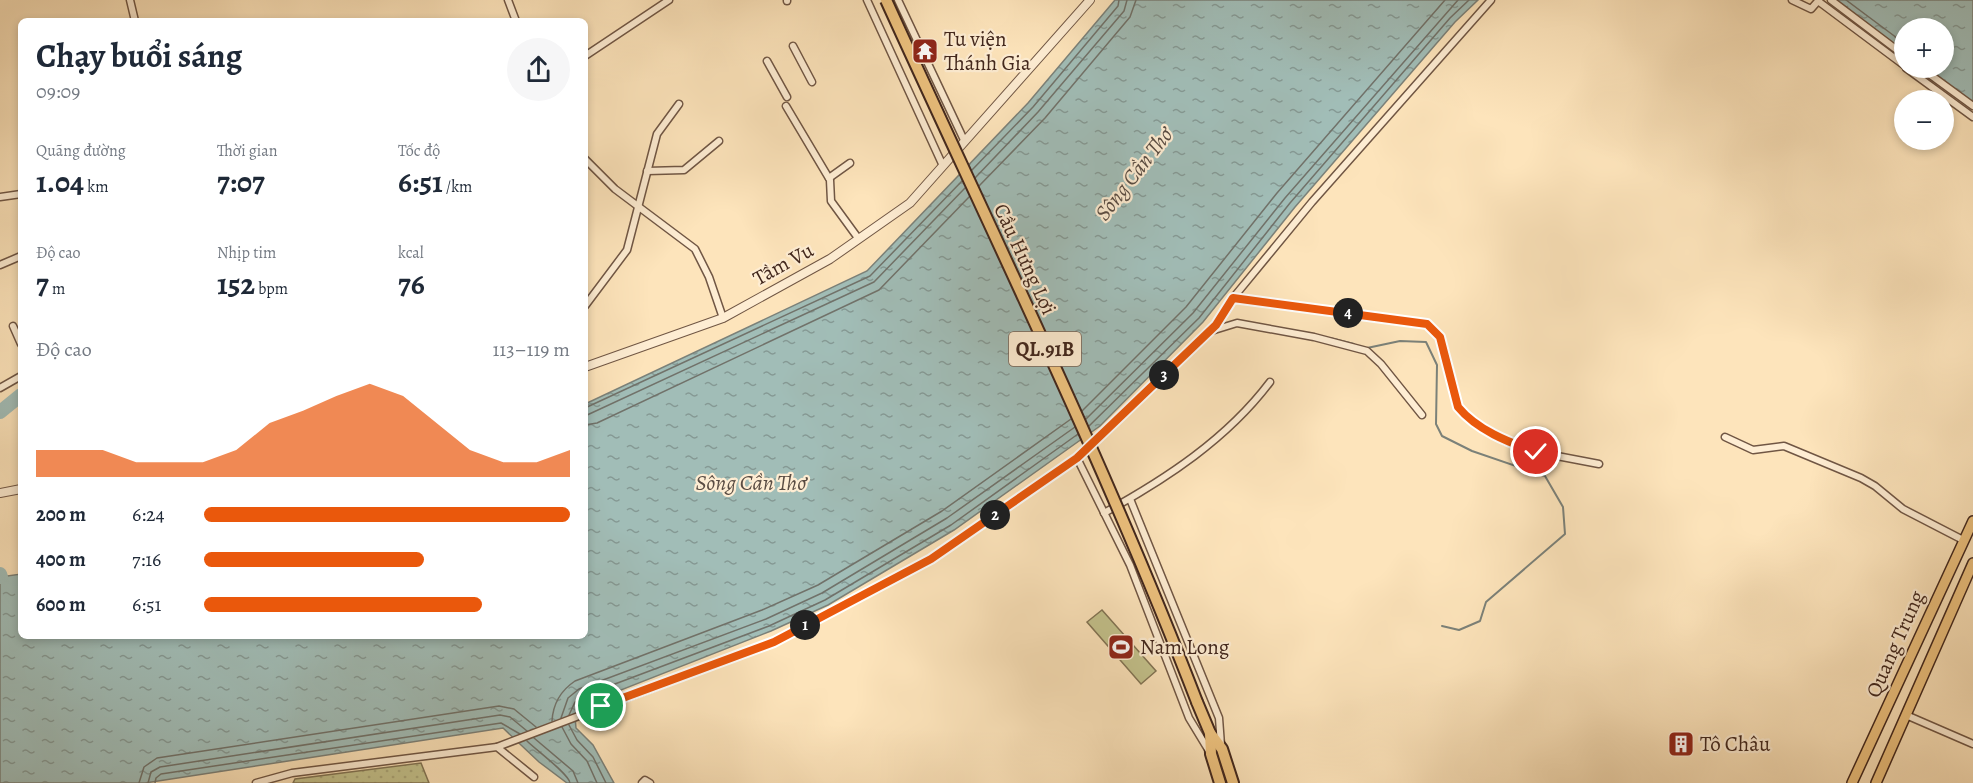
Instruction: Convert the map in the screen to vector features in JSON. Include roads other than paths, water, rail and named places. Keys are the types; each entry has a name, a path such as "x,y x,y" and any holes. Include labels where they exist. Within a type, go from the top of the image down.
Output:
{"highway":[{"name":"Cầu Hưng Lợi","path":"886,0 1106,482 1157,600 1217,752"},
{"name":"QL.91B","path":"1217,752 1220,783"},
{"name":"QL.91B","path":"1217,752 1233,783"}],"main road":[{"name":"Quang Trung","path":"1852,783 1973,521"},
{"name":"Quang Trung","path":"1876,783 1971,574 1973,563"}],"street":[{"path":"130,0 134,18"},
{"path":"508,0 515,18"},
{"path":"588,54 669,0"},
{"path":"867,0 943,166"},
{"path":"898,0 964,140"},
{"name":"Tầm Vu","path":"588,367 723,318 830,259 910,203 964,140 1034,66 1090,0"},
{"path":"256,783 308,771 496,747 774,642 931,559 1077,458 1216,325 1231,301 1312,202 1491,0"},
{"path":"1792,0 1811,9 1818,0 1894,58"},
{"path":"1831,0 1894,48"},
{"path":"793,46 812,82"},
{"path":"767,61 787,98"},
{"path":"1921,78 1973,117"},
{"path":"1935,78 1973,106"},
{"path":"588,302 627,250 657,134 679,104"},
{"path":"786,106 829,178 831,201 858,238"},
{"path":"647,171 684,170 719,141"},
{"path":"588,162 638,207 695,249 709,277 723,318"},
{"path":"829,178 850,163"},
{"path":"0,197 18,194"},
{"path":"0,264 18,257"},
{"path":"1231,301 1427,324 1440,337 1458,407 1473,422 1505,441 1536,452 1599,464"},
{"path":"1208,332 1237,324 1314,337 1367,351 1381,364 1422,416"},
{"path":"13,326 18,337"},
{"path":"0,388 18,378"},
{"path":"1104,513 1161,481 1232,426 1249,410 1270,382"},
{"path":"1725,437 1759,451 1784,446 1861,478 1875,486 1903,509 1963,540"},
{"path":"1077,458 1130,565 1189,718 1217,752"},
{"path":"1,493 18,490"},
{"path":"1130,499 1220,718 1217,752"},
{"path":"1906,715 1973,744"},
{"path":"496,747 534,777"},
{"path":"642,783 645,780 650,783"}],"water":[{"name":"Sông Cần Thơ","path":"1115,0 1478,0 1455,22 1295,207 1203,322 1100,426 954,530 828,605 771,631 580,706 575,716 576,728 593,745 614,783 567,783 539,762 503,728 145,783 0,783 0,577 18,574 18,639 588,639 588,403 867,271 1028,103"},
{"path":"1836,0 1973,0 1973,103 1939,78 1954,78 1954,18 1894,18 1894,44"}],"waterway":[{"path":"1330,338 1354,344"},
{"path":"1367,348 1400,341 1426,342 1437,365 1436,424 1442,436 1472,451 1545,476 1563,507 1565,534 1486,602 1480,621 1459,630 1442,626"},
{"path":"0,412 18,397"}],"place":[{"name":"Tu viện Thánh Gia","path":"925,51"},
{"name":"Nam Long","path":"1121,647"},
{"name":"Tô Châu","path":"1681,744"}]}
